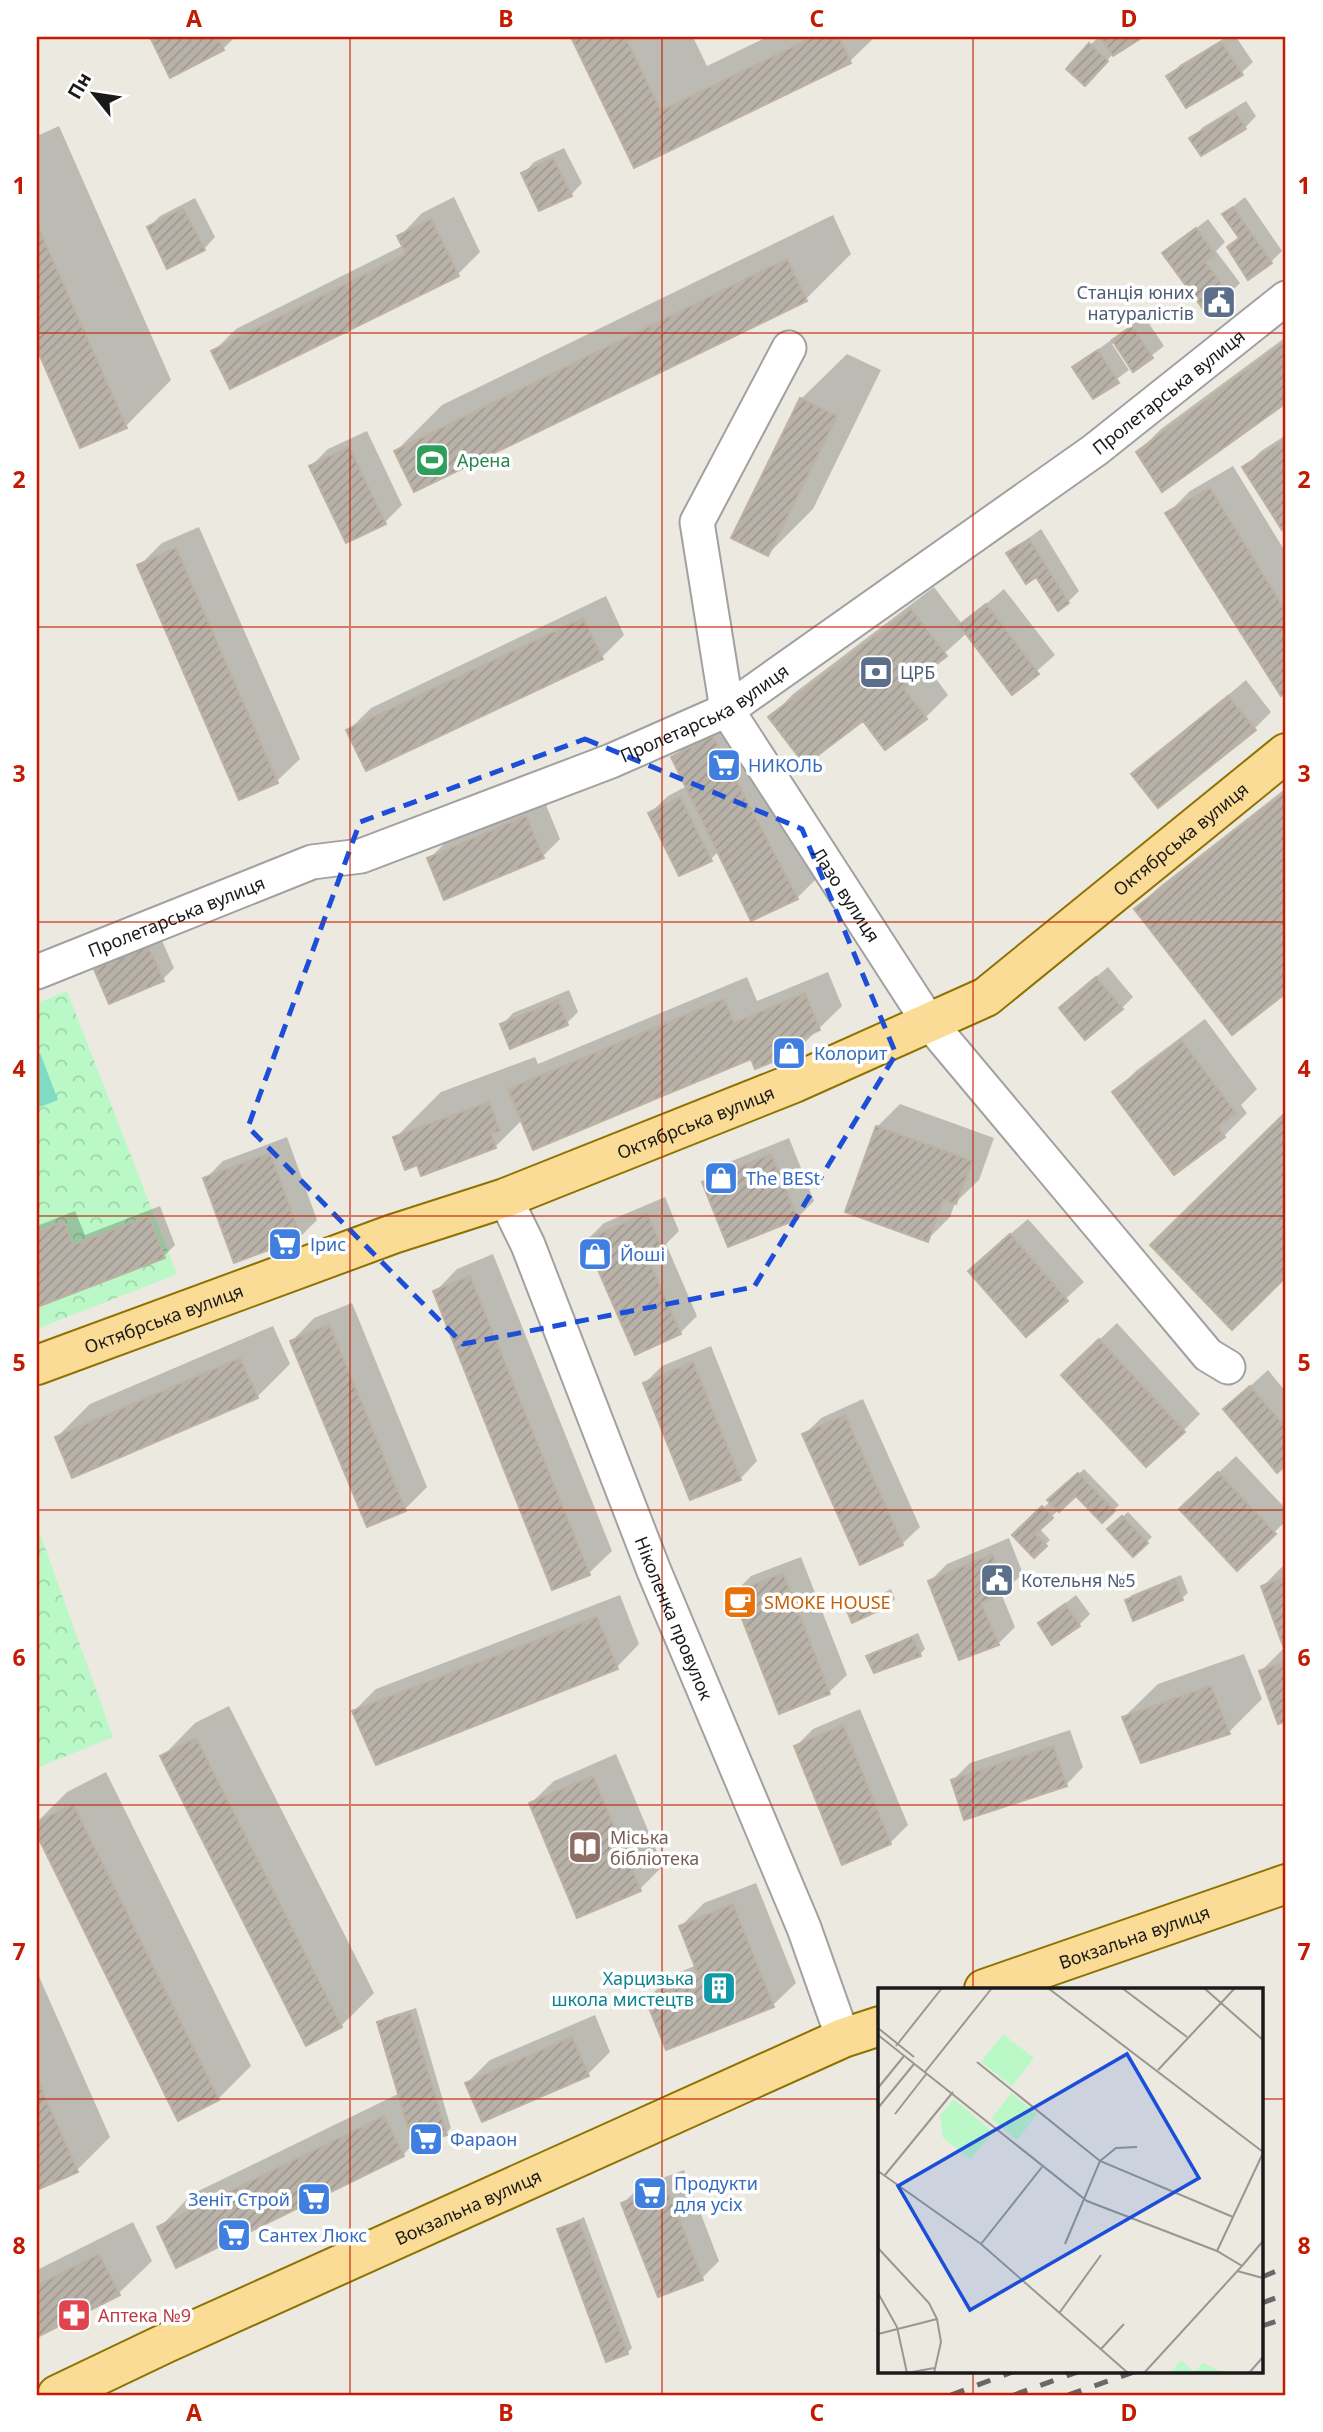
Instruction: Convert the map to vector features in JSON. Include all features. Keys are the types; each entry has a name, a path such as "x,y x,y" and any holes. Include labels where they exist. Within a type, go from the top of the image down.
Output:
{"main road":[{"name":"Октябрська вулиця","path":"37,1365 385,1237 505,1198 794,1083 986,997 1286,754"},
{"name":"Вокзальна вулиця","path":"987,1988 1286,1884"},
{"name":"Вокзальна вулиця","path":"57,2395 166,2343 843,2038 878,2026"}],"street":[{"name":"Пролетарська вулиця","path":"37,972 312,862 361,856 611,761 727,710 1095,450 1286,298"},
{"name":"Лазо вулиця","path":"789,348 697,522 727,710 928,1021 1208,1355 1228,1367"},
{"name":"Ніколенка провулок","path":"505,1198 528,1245 654,1571 804,1928 843,2038"}],"highlighted area":[{"path":"585,739 802,829 896,1054 754,1287 463,1344 248,1127 360,822"}],"green space":[{"path":"67,991 177,1274 37,1329 37,1003"},
{"path":"40,1053 58,1100 37,1108 37,1055"},
{"path":"37,1525 113,1737 37,1768"}],"building":[{"path":"150,37 217,37 224,50 170,78"},
{"path":"571,37 625,37 661,111 813,37 839,37 851,63 634,168"},
{"path":"1100,37 1143,37 1113,56"},
{"path":"1221,42 1243,75 1186,108 1166,76"},
{"path":"1089,43 1108,61 1085,86 1066,69"},
{"path":"1235,111 1246,129 1201,156 1189,138"},
{"path":"553,158 572,196 539,211 521,173"},
{"path":"1233,207 1272,263 1248,280 1227,247 1239,238 1222,214"},
{"path":"183,208 205,250 167,269 147,227"},
{"path":"431,219 459,276 230,389 211,351 406,254 397,236"},
{"path":"37,225 127,428 80,448 37,349"},
{"path":"1196,228 1215,255 1205,262 1230,295 1206,313 1162,253"},
{"path":"787,259 807,301 414,492 394,451"},
{"path":"1132,326 1153,358 1133,372 1112,340"},
{"path":"1286,341 1286,403 1162,492 1136,452"},
{"path":"1098,350 1119,383 1093,399 1072,367"},
{"path":"800,398 837,416 768,556 731,538"},
{"path":"1286,439 1286,527 1282,530 1242,467"},
{"path":"349,447 386,524 346,543 309,466"},
{"path":"1210,488 1286,612 1286,692 1281,696 1165,513"},
{"path":"1029,539 1069,603 1058,611 1036,577 1026,584 1006,553"},
{"path":"176,548 278,783 239,800 137,565"},
{"path":"986,604 1039,674 1012,695 959,625"},
{"name":"ЦРБ","path":"911,609 947,656 904,689 927,719 885,750 863,721 805,765 768,717"},
{"path":"583,618 603,659 366,771 346,730"},
{"path":"1228,696 1256,730 1158,808 1131,774"},
{"path":"713,736 798,899 751,921 671,757"},
{"path":"1286,791 1286,993 1232,1035 1134,909"},
{"path":"680,797 712,861 679,876 648,813"},
{"path":"526,816 544,858 444,900 427,858"},
{"path":"148,946 164,981 109,1004 94,969"},
{"path":"1096,977 1123,1009 1085,1040 1059,1008"},
{"path":"805,993 820,1030 795,1041 799,1051 755,1069 751,1059 533,1150 508,1089 724,999 734,1023"},
{"path":"558,1000 568,1025 510,1049 500,1024"},
{"path":"1181,1040 1236,1113 1217,1127 1225,1137 1174,1175 1112,1092"},
{"path":"489,1102 500,1131 491,1134 496,1148 421,1176 417,1165 405,1170 393,1137"},
{"path":"1286,1112 1286,1277 1232,1330 1150,1245"},
{"path":"876,1126 972,1161 956,1204 943,1200 928,1242 845,1212"},
{"path":"270,1153 301,1238 234,1263 203,1178"},
{"path":"771,1154 798,1219 728,1247 702,1182"},
{"path":"647,1213 663,1249 647,1256 681,1334 635,1355 585,1240"},
{"path":"149,1216 165,1258 37,1307 37,1232 64,1221 73,1245"},
{"path":"1010,1234 1068,1301 1026,1337 968,1271"},
{"path":"470,1276 590,1575 552,1590 433,1291"},
{"path":"329,1324 406,1511 367,1527 290,1341"},
{"path":"1099,1339 1185,1432 1146,1467 1061,1375"},
{"path":"240,1358 258,1398 72,1478 55,1437"},
{"path":"693,1362 741,1480 690,1500 643,1383"},
{"path":"1250,1386 1286,1428 1286,1465 1277,1473 1223,1409"},
{"path":"845,1415 903,1545 860,1565 802,1434"},
{"path":"1218,1472 1276,1534 1237,1571 1179,1509"},
{"path":"1078,1473 1115,1511 1102,1523 1076,1496 1059,1512 1047,1500"},
{"path":"1042,1506 1053,1518 1035,1534 1047,1546 1034,1558 1012,1535"},
{"path":"1122,1516 1148,1543 1133,1557 1107,1529"},
{"path":"992,1554 1007,1592 981,1603 999,1645 959,1660 928,1581"},
{"path":"783,1573 830,1694 779,1714 732,1593"},
{"path":"1286,1577 1286,1654 1261,1586"},
{"path":"1175,1579 1183,1600 1133,1621 1125,1600"},
{"path":"886,1593 891,1605 852,1623 847,1611"},
{"path":"1065,1604 1080,1626 1052,1645 1038,1623"},
{"path":"597,1617 618,1669 376,1765 352,1711"},
{"path":"912,1637 921,1656 874,1673 866,1656"},
{"path":"1286,1662 1286,1721 1278,1724 1259,1671"},
{"path":"1211,1686 1230,1734 1141,1763 1122,1717"},
{"path":"843,1725 891,1844 842,1865 794,1746"},
{"path":"196,1738 342,2027 306,2046 160,1756"},
{"path":"1053,1746 1067,1786 964,1820 951,1780"},
{"name":"Міська бібліотека","path":"593,1776 641,1891 577,1918 529,1803"},
{"path":"73,1804 219,2100 178,2121 37,1835 37,1822"},
{"name":"Харцизька школа мистецтв","path":"733,1904 774,2007 666,2050 645,1998 699,1977 679,1926"},
{"path":"410,2012 447,2135 413,2145 377,2022"},
{"path":"572,2037 589,2076 482,2122 465,2083"},
{"path":"37,2079 78,2172 37,2190"},
{"path":"384,2116 404,2156 176,2268 157,2227"},
{"path":"666,2186 703,2280 658,2297 621,2203"},
{"path":"579,2221 628,2354 606,2362 557,2229"},
{"path":"99,2254 120,2295 37,2337 37,2285"}],"railway":[{"path":"1264,2276 1286,2267"},
{"path":"1264,2302 1286,2294"},
{"path":"1264,2325 1286,2318"},
{"path":"951,2395 1012,2372"},
{"path":"1014,2395 1077,2372"},
{"path":"1068,2395 1134,2372"}],"place":[{"name":"Станція юних натуралістів","path":"1219,302"},
{"name":"Арена","path":"432,460"},
{"name":"ЦРБ","path":"876,672"},
{"name":"НИКОЛЬ","path":"724,765"},
{"name":"Колорит","path":"789,1053"},
{"name":"The BESt","path":"721,1178"},
{"name":"Ірис","path":"285,1244"},
{"name":"Йоші","path":"595,1254"},
{"name":"Котельня №5","path":"997,1580"},
{"name":"SMOKE HOUSE","path":"740,1602"},
{"name":"Міська бібліотека","path":"585,1847"},
{"name":"Харцизька школа мистецтв","path":"719,1988"},
{"name":"Фараон","path":"426,2139"},
{"name":"Продукти для усіх","path":"650,2193"},
{"name":"Зеніт Строй","path":"314,2199"},
{"name":"Сантех Люкс","path":"234,2235"},
{"name":"Аптека №9","path":"74,2315"}]}
